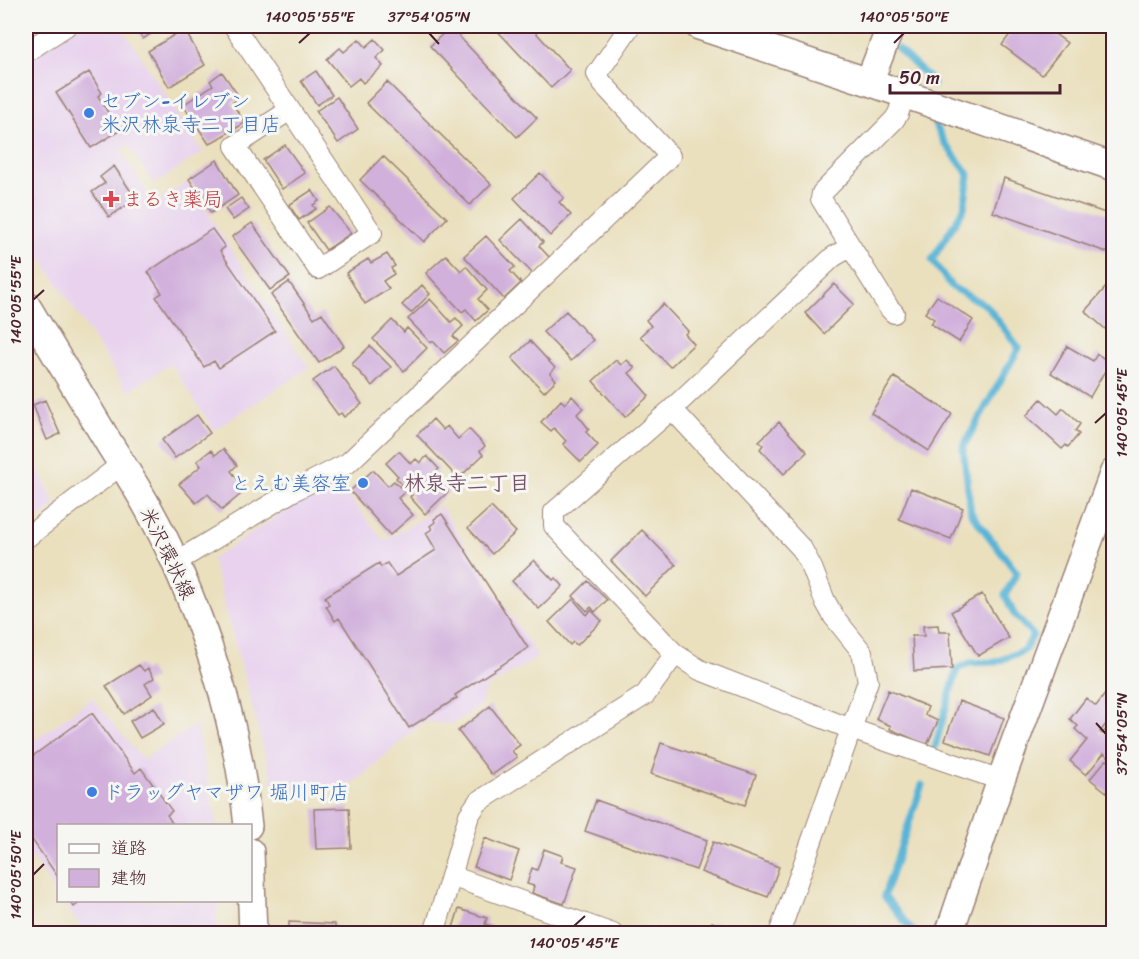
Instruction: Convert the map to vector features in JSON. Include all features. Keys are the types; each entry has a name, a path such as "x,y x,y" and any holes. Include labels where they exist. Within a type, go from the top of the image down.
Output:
{"street":[{"path":"26,52 66,26"},
{"path":"234,26 290,110 372,233 318,270 235,146 290,110"},
{"path":"176,562 293,491 348,463 670,156 602,83 597,74 630,26"},
{"path":"699,26 905,94 1113,167"},
{"path":"869,82 891,26"},
{"path":"894,313 821,200 822,193 894,120 905,94"},
{"path":"850,247 832,257 672,409 554,512 554,526 675,654 700,670 851,729 1001,780"},
{"name":"米沢環状線","path":"26,305 122,464 176,562 203,628 218,675 233,735 248,824"},
{"path":"672,409 802,549 813,567 825,601 834,617 862,652 868,681 779,933"},
{"path":"26,538 122,464"},
{"path":"949,933 1001,780 1113,472"},
{"path":"434,933 469,815 478,802 645,694 675,654"},
{"path":"451,876 614,933"},
{"path":"252,902 253,933"}],"shaded area":[{"path":"79,26 121,26 203,152 154,184 128,145 120,150 154,203 187,182 309,368 214,430 171,364 128,392 26,235 26,61"},
{"path":"26,441 55,505 26,529"},
{"path":"338,484 385,541 441,506 538,657 487,688 479,707 452,724 423,722 356,781 278,802 212,559 297,503"},
{"name":"ドラッグヤマザワ 堀川町店","path":"92,698 143,760 196,724 217,824 57,824 57,895 26,849 26,747"},
{"path":"63,902 218,902 216,933 85,933"}],"building":[{"path":"135,26 163,26 143,39"},
{"path":"493,26 530,26 570,70 551,88"},
{"path":"1016,26 1044,26 1067,43 1042,75 1002,45"},
{"path":"450,27 537,118 517,137 430,46"},
{"path":"184,29 205,65 169,87 148,51"},
{"path":"359,39 366,47 375,39 385,50 376,58 383,66 363,83 359,78 349,86 327,59 340,48 344,52"},
{"path":"316,71 332,95 317,105 301,81"},
{"name":"セブン-イレブン 米沢林泉寺二丁目店","path":"89,72 102,93 98,96 119,131 91,148 56,93"},
{"path":"222,72 240,98 232,103 245,123 209,144 183,105 213,85 210,81"},
{"path":"387,82 491,184 470,205 366,103"},
{"path":"337,97 358,129 338,143 316,111"},
{"path":"285,145 305,173 282,189 263,160"},
{"path":"383,156 447,218 424,242 360,180"},
{"path":"217,160 238,195 211,213 189,179"},
{"path":"114,166 136,199 109,217 92,192 105,183 100,177"},
{"path":"540,173 564,198 559,202 571,215 550,236 514,198"},
{"path":"1004,178 1114,216 1114,241 1109,253 993,212"},
{"path":"312,190 319,201 313,205 316,209 299,220 289,205"},
{"path":"241,198 249,209 233,220 225,209"},
{"path":"330,207 351,233 326,250 307,223"},
{"path":"522,219 543,242 539,246 550,258 533,274 500,240"},
{"path":"252,223 290,277 270,290 232,237"},
{"path":"212,229 225,247 220,251 275,331 219,368 214,361 204,367 156,297 162,293 148,272"},
{"path":"486,236 515,267 510,271 521,283 504,299 464,256"},
{"path":"387,254 395,266 391,268 394,274 383,281 389,289 365,304 346,273 368,259 371,263"},
{"path":"446,255 461,271 466,266 487,290 478,299 488,310 476,321 466,309 462,312 426,273"},
{"path":"1114,278 1114,334 1112,335 1085,311"},
{"path":"289,282 314,318 322,313 344,346 319,363 271,295"},
{"path":"834,284 854,304 824,334 805,313"},
{"path":"422,285 430,294 411,313 402,305"},
{"path":"937,296 973,320 959,342 931,324 934,319 925,313"},
{"path":"430,299 451,322 456,318 463,326 453,336 458,341 444,353 408,319"},
{"path":"663,304 688,331 685,334 694,344 670,367 640,336 651,326 646,320"},
{"path":"566,311 593,340 571,361 543,332"},
{"path":"392,320 404,332 407,328 427,348 404,371 373,339"},
{"path":"530,341 555,368 550,373 556,380 544,392 512,358"},
{"path":"370,346 391,367 372,386 352,364"},
{"path":"1067,346 1093,361 1097,354 1110,362 1090,397 1051,373"},
{"path":"616,360 621,365 627,360 635,368 629,373 649,396 625,417 593,381"},
{"path":"334,366 362,404 344,417 341,413 338,415 313,381"},
{"path":"894,377 952,414 929,451 871,413"},
{"path":"572,396 583,408 577,414 589,429 586,432 598,445 581,462 563,444 566,441 554,428 551,431 541,422 561,400 565,404"},
{"path":"1041,399 1058,414 1063,408 1080,424 1075,431 1079,434 1068,447 1066,445 1062,449 1026,416"},
{"path":"45,400 60,434 47,440 33,405"},
{"path":"197,415 210,433 175,458 162,440"},
{"path":"433,419 443,430 447,426 458,439 469,429 485,446 480,451 483,455 461,476 458,473 455,475 417,435"},
{"path":"779,422 807,452 784,474 760,449 763,445 759,441"},
{"path":"223,449 237,465 231,471 246,490 222,510 208,494 196,503 179,484 201,466 197,461 211,450 215,455"},
{"path":"399,451 411,464 416,459 420,463 427,456 439,469 435,472 440,477 436,480 448,492 425,514 386,463"},
{"path":"373,470 388,486 394,481 405,492 398,498 413,515 390,535 350,491"},
{"path":"911,488 963,508 951,539 899,519"},
{"path":"491,507 516,532 492,554 468,528"},
{"path":"442,514 528,648 455,695 457,698 409,728 339,618 335,621 326,606 329,604 325,597 379,563 381,567 387,563 396,576 436,550 426,533 432,529 430,526 435,522 434,519"},
{"path":"642,530 676,565 645,596 611,561"},
{"path":"534,560 553,580 556,578 563,586 539,609 512,581"},
{"path":"588,581 607,600 595,612 591,607 587,611 573,596"},
{"path":"982,594 1009,638 978,656 951,612"},
{"path":"573,599 587,615 591,610 602,621 577,645 573,642 570,645 549,622"},
{"path":"938,625 939,632 950,632 952,669 914,671 912,636 924,636 923,626"},
{"path":"139,665 144,671 148,668 154,678 145,684 152,695 124,714 106,686"},
{"path":"1112,685 1114,714 1100,732 1102,734 1108,727 1114,731 1114,798 1090,779 1110,758 1104,753 1086,775 1070,761 1087,740 1075,729 1078,726 1070,719 1086,698 1096,706"},
{"path":"888,690 928,707 925,715 938,721 927,745 890,729 891,726 876,719"},
{"path":"959,701 1004,718 990,756 945,740"},
{"path":"490,706 520,745 512,751 517,757 492,775 458,731"},
{"path":"154,707 164,724 140,738 130,721"},
{"name":"ドラッグヤマザワ 堀川町店","path":"92,713 135,773 141,768 172,811 167,815 173,824 57,824 57,876 26,831 26,761"},
{"path":"661,743 756,775 745,805 651,774"},
{"path":"596,800 707,840 696,870 585,831"},
{"path":"349,808 351,848 316,849 314,809"},
{"path":"485,838 519,851 509,880 474,867"},
{"path":"713,842 779,867 768,897 701,872"},
{"path":"544,849 563,856 561,862 577,867 564,904 532,893 534,886 527,884 532,868 537,870"},
{"path":"70,902 80,902 74,907"},
{"path":"459,909 487,918 485,924 514,934 451,934"},
{"path":"289,922 335,924 335,934 289,934"},
{"path":"712,922 743,933 743,934 707,934"}],"waterway":[{"path":"898,49 931,80 933,85"},
{"path":"933,120 944,142 969,175 964,208 932,260 952,287 987,306 1019,348 963,447 971,513 1017,573 1005,595 1014,614 1033,635 1025,650 996,662 970,663 957,669 935,747"},
{"path":"915,934 884,896 922,785"},
{"path":"1109,934 1114,926"}],"place":[{"name":"セブン-イレブン 米沢林泉寺二丁目店","path":"89,113"},
{"name":"まるき薬局","path":"111,199"},
{"name":"とえむ美容室","path":"363,483"},
{"name":"ドラッグヤマザワ 堀川町店","path":"92,792"}],"district":[{"name":"林泉寺二丁目","path":"467,483"}]}
